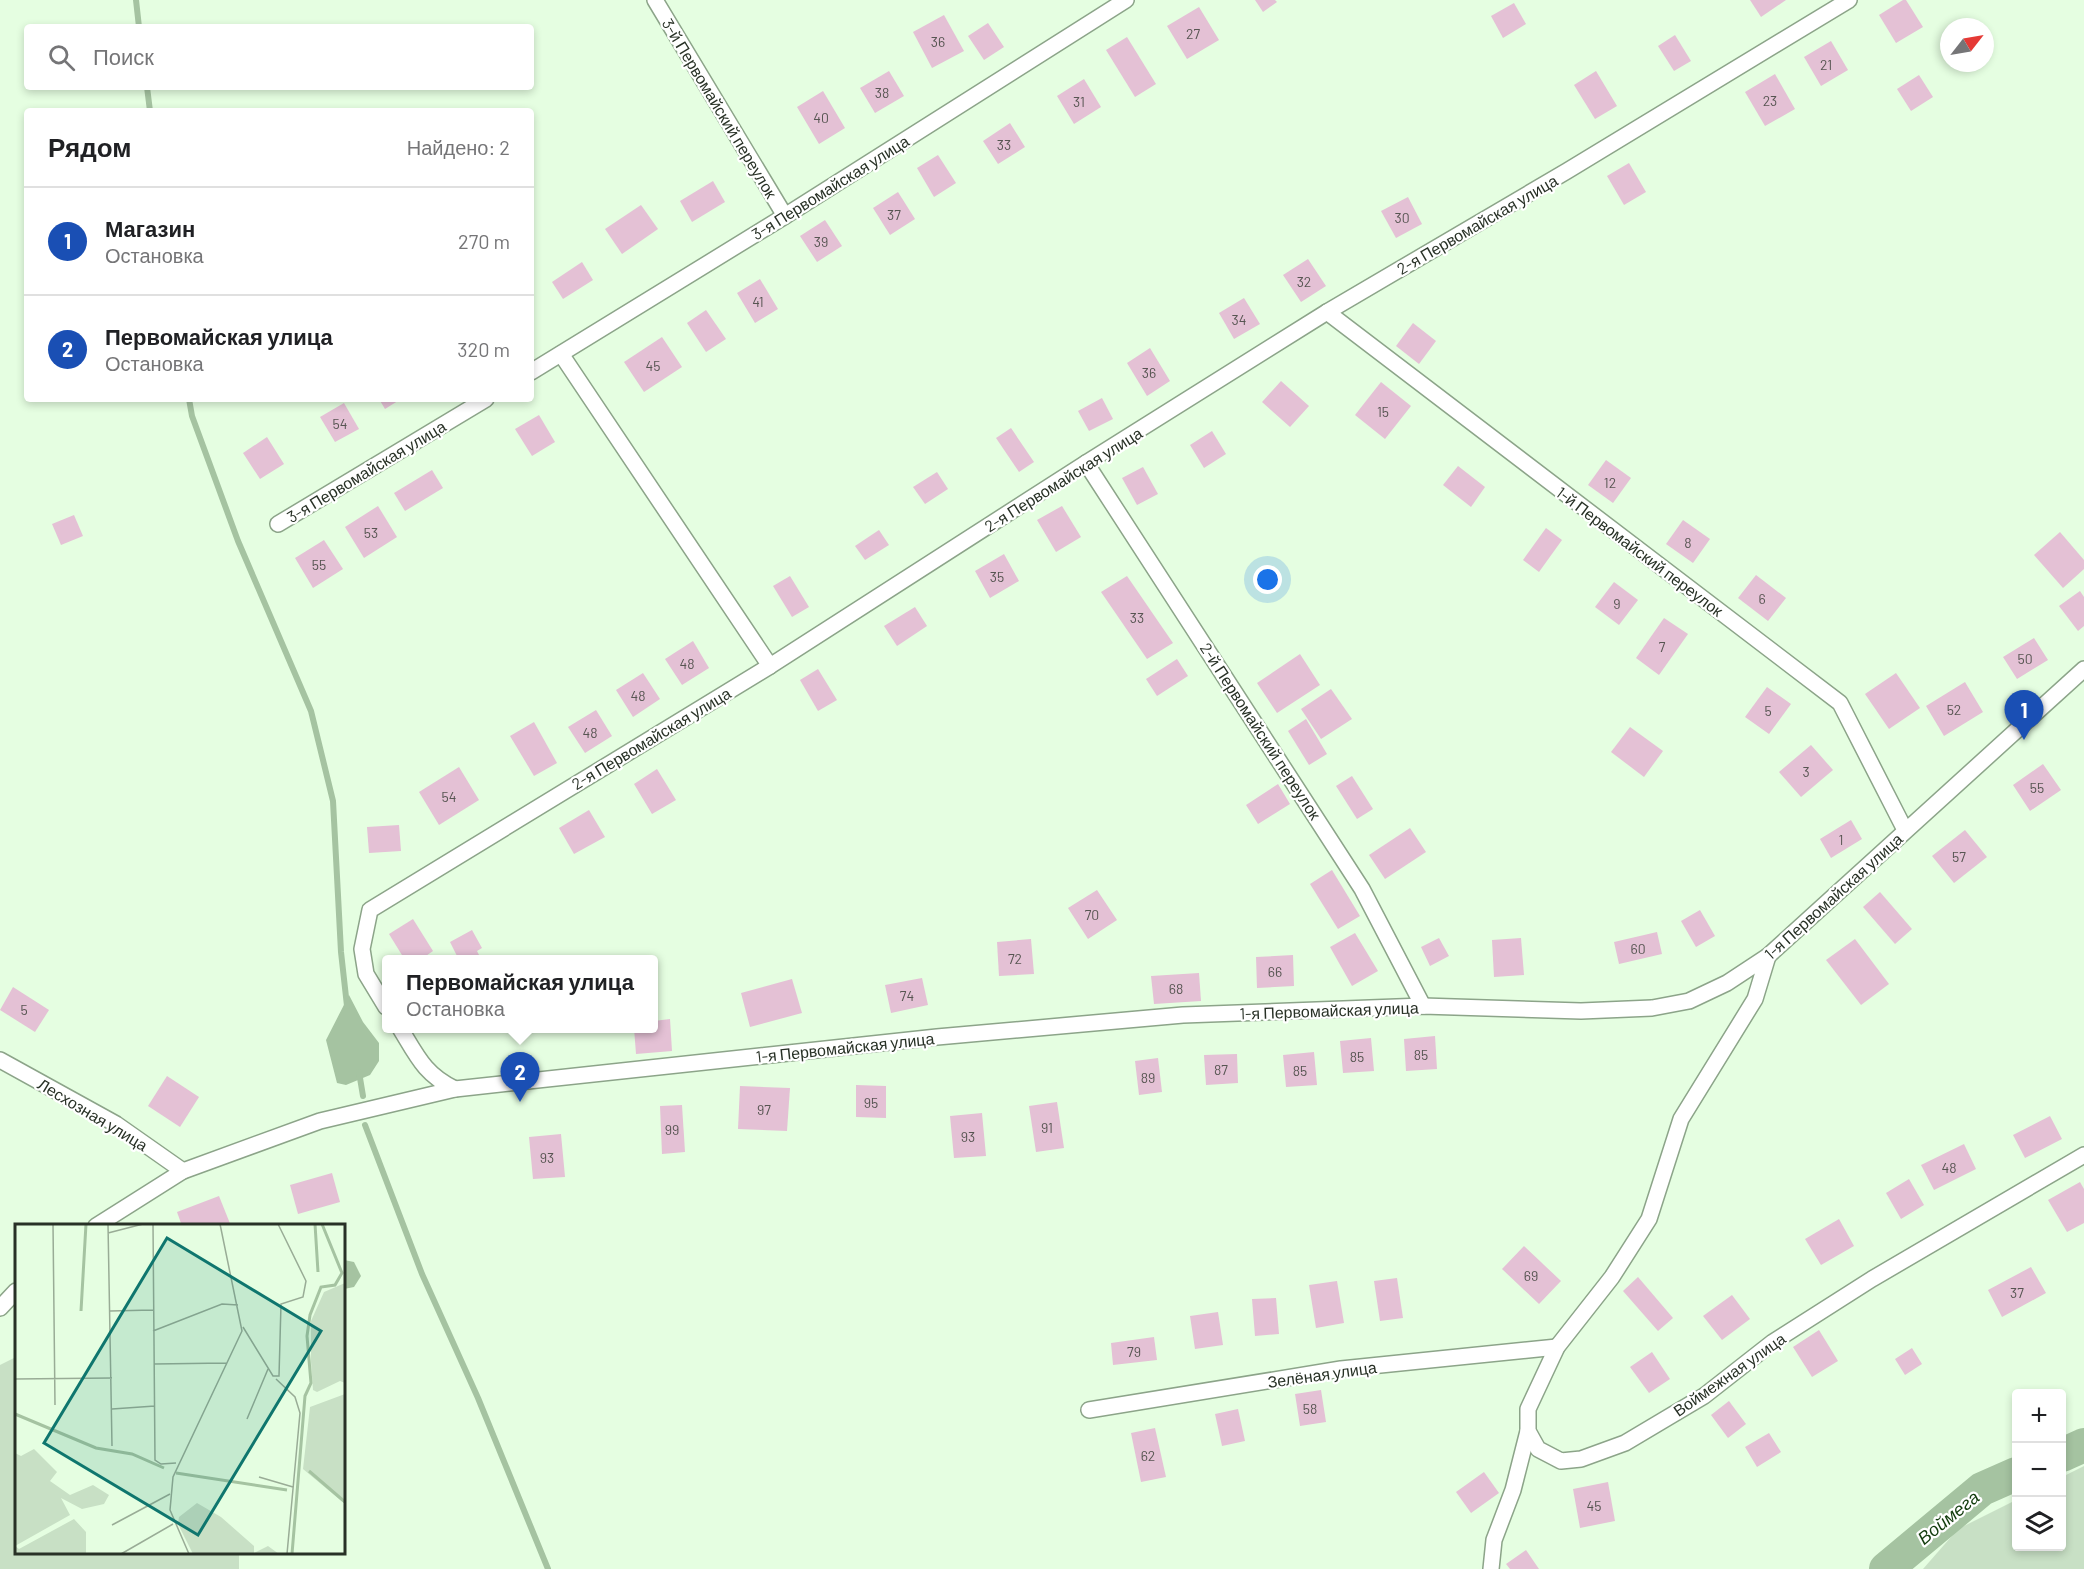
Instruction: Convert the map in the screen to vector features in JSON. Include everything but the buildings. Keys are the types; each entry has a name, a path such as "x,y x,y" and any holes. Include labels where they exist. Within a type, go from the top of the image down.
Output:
{"street":[{"name":"3-й Первомайский переулок","path":"656,0 785,216"},
{"name":"3-я Первомайская улица","path":"534,370 785,216 1126,0"},
{"name":"2-я Первомайская улица","path":"382,999 366,974 362,949 370,910 770,666 1086,463 1328,312 1567,171 1849,0"},
{"name":"1-й Первомайский переулок","path":"1328,312 1840,703 1905,830"},
{"path":"561,354 770,666"},
{"name":"3-я Первомайская улица","path":"278,524 481,402"},
{"name":"2-й Первомайский переулок","path":"1086,463 1362,889 1423,1006"},
{"name":"1-я Первомайская улица","path":"99,1224 183,1171 320,1121 455,1089 925,1038 1183,1015 1423,1006 1581,1011 1652,1008 1689,1001 1727,983 1768,956 2084,669"},
{"path":"1491,1569 1494,1540 1513,1490 1528,1431 1528,1410 1557,1347 1612,1277 1649,1219 1681,1119 1755,999 1768,956"},
{"path":"403,1033 428,1072 440,1082 455,1089"},
{"name":"Лесхозная улица","path":"0,1060 116,1124 183,1171"},
{"name":"Воймежная улица","path":"1528,1431 1538,1449 1561,1461 1581,1459 1625,1443 1704,1396 1773,1342 1872,1278 2084,1155"},
{"path":"0,1308 15,1292"},
{"name":"Зелёная улица","path":"1089,1410 1341,1369 1557,1347"}],"shaded area":[{"path":"349,995 363,1022 379,1043 379,1061 370,1075 346,1085 337,1083 326,1040"},
{"path":"345,1260 354,1262 361,1276 354,1287 345,1289"},
{"path":"15,1358 15,1554 239,1554 239,1569 0,1569 0,1365"},
{"path":"2084,1466 2084,1569 1923,1569 1958,1529 2012,1502 2012,1551 2066,1551 2066,1475"}],"waterway":[{"path":"136,0 139,24"},
{"path":"147,90 150,108"},
{"path":"190,402 192,416 238,541 311,711 333,801 341,952 347,1006"},
{"path":"359,1072 363,1096"},
{"path":"365,1125 422,1274 478,1398 548,1569"},
{"name":"Воймега","path":"2066,1453 2084,1445"},
{"name":"Воймега","path":"1886,1569 1982,1489 2012,1476"}],"place":[{"name":"Магазин","path":"2024,740"},
{"name":"Первомайская улица","path":"520,1102"}]}
